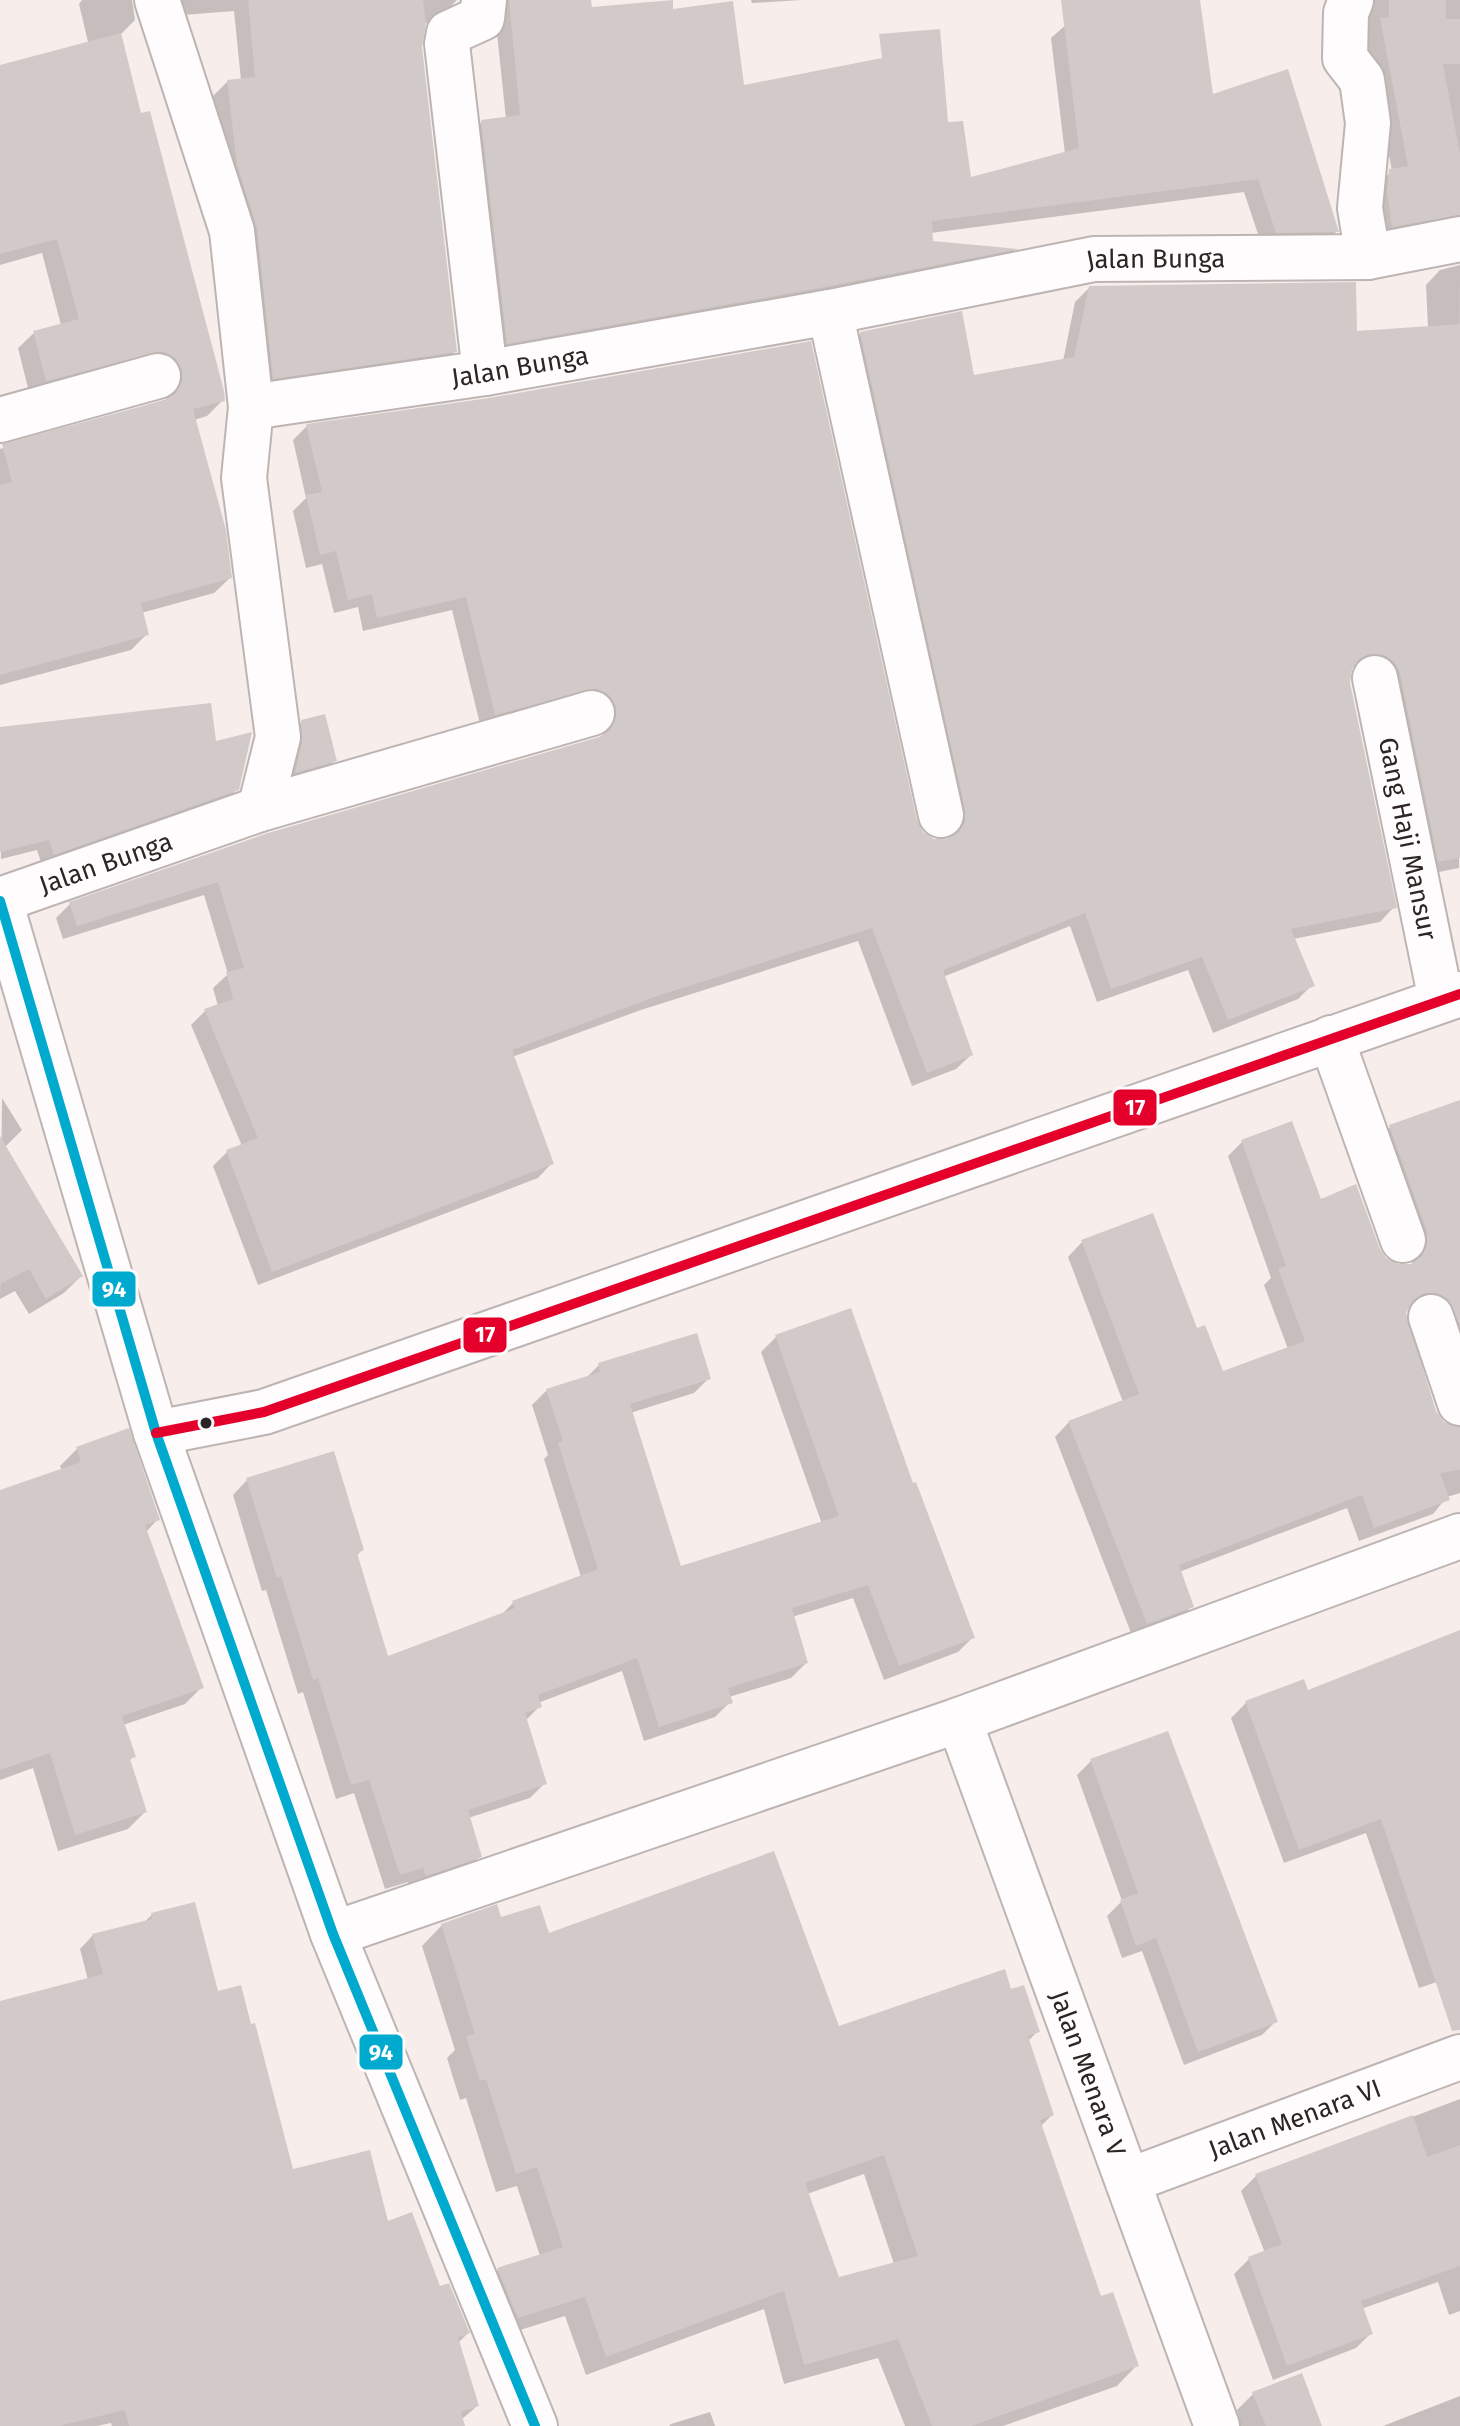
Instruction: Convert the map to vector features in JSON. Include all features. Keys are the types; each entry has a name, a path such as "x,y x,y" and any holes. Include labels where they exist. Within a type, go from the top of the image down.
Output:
{"street":[{"path":"157,0 232,231 251,407 244,478 278,737 260,809"},
{"path":"484,0 482,18 455,28 449,33 447,44 485,373"},
{"path":"1351,0 1346,13 1345,58 1362,80 1368,123 1360,208 1368,257"},
{"name":"Jalan Bunga","path":"251,407 485,373 830,312 1094,259 1368,257 1460,239"},
{"path":"830,312 941,815"},
{"path":"0,420 158,376"},
{"name":"Gang Haji Mansur","path":"1375,678 1451,997"},
{"name":"Jalan Bunga","path":"3,921 260,809 592,713"},
{"path":"3,921 156,1433 333,1934 535,2426"},
{"path":"156,1433 264,1412 1451,997"},
{"path":"1331,1038 1403,1240"},
{"path":"1431,1317 1460,1403"},
{"path":"333,1934 959,1720 1460,1536"},
{"name":"Jalan Menara V","path":"959,1720 1217,2426"},
{"name":"Jalan Menara VI","path":"1128,2181 1460,2057"}],"building":[{"path":"248,0 423,0 426,24 422,47 457,352 273,379 257,228 237,165 227,80 255,77"},
{"path":"509,0 591,0 592,7 673,0 673,9 733,1 744,85 882,58 879,34 940,29 948,122 963,121 971,177 1079,148 1061,0 1200,0 1213,94 1288,69 1339,232 1276,233 1258,179 932,221 933,241 1019,249 507,344 481,120 520,115"},
{"path":"1389,0 1446,0 1446,19 1460,19 1460,64 1443,64 1460,154 1460,215 1392,227 1387,192 1389,169 1408,166 1380,18 1389,17"},
{"path":"121,33 141,113 150,111 224,391 225,401 193,409 226,530 232,578 141,603 149,635 0,675 0,485 12,482 2,444 165,400 176,393 182,381 182,370 176,359 163,352 46,381 33,331 79,319 57,239 0,254 0,65"},
{"path":"1356,282 1357,331 1460,324 1460,858 1438,862 1400,673 1394,662 1384,655 1369,654 1359,659 1352,669 1350,683 1397,908 1291,929 1315,986 1228,1020 1202,957 1111,989 1085,913 943,970 973,1055 927,1073 872,928 657,996 512,1050 554,1164 272,1272 226,1150 258,1138 204,1009 233,999 226,972 244,968 218,882 77,926 69,902 268,833 599,737 610,730 616,718 616,707 610,696 597,689 495,715 466,597 377,618 372,594 348,600 336,551 320,555 306,495 322,492 306,424 489,398 811,341 917,820 923,832 934,839 946,839 958,833 965,822 965,810 860,332 962,311 974,375 1074,357 1089,286"},
{"path":"211,703 216,741 252,732 239,790 54,855 49,840 0,852 0,727"},
{"path":"325,714 337,761 295,773 302,742 301,720"},
{"path":"1460,1100 1460,1325 1448,1299 1437,1293 1424,1293 1413,1300 1406,1313 1436,1411 1444,1422 1460,1427 1460,1470 1440,1473 1450,1500 1374,1528 1362,1495 1179,1565 1194,1607 1147,1624 1068,1421 1139,1394 1081,1240 1153,1213 1197,1328 1205,1325 1223,1371 1305,1341 1278,1269 1286,1266 1241,1140 1292,1121 1321,1199 1356,1184 1386,1258 1398,1264 1411,1264 1422,1256 1427,1245 1427,1232 1389,1125"},
{"path":"0,1136 83,1276 46,1299 29,1269 0,1284"},
{"path":"851,1308 913,1483 916,1482 975,1638 899,1666 868,1585 792,1608 808,1663 728,1688 733,1703 659,1727 637,1658 538,1695 542,1707 525,1713 547,1784 468,1810 482,1857 426,1876 423,1868 400,1875 369,1780 351,1785 318,1678 313,1680 246,1478 334,1451 364,1550 357,1553 388,1656 515,1608 512,1601 598,1569 558,1443 563,1441 546,1389 600,1372 598,1363 697,1333 711,1379 630,1404 681,1566 839,1516 775,1335"},
{"path":"129,1428 160,1520 145,1525 204,1688 122,1716 136,1757 130,1759 147,1812 75,1835 50,1753 0,1770 0,1490 81,1462 76,1447"},
{"path":"1460,1630 1460,2030 1452,2031 1381,1819 1299,1850 1245,1701 1304,1679 1308,1690"},
{"path":"1168,1731 1278,2022 1198,2052 1156,1938 1136,1946 1120,1900 1138,1893 1090,1759"},
{"path":"774,1851 839,2026 1005,1969 1011,1989 1024,1985 1040,2032 1028,2036 1054,2115 1040,2120 1101,2296 1113,2292 1139,2366 971,2426 932,2426 898,2339 804,2365 784,2291 606,2357 585,2297 518,2318 497,2268 563,2247 537,2167 516,2174 486,2079 480,2081 466,2036 475,2034 441,1924 497,1904 501,1917 540,1905 549,1933","holes":["884,2155 918,2256 839,2277 805,2183"]},
{"path":"195,1902 218,1991 241,1985 251,2024 255,2023 293,2169 370,2150 388,2221 412,2212 440,2286 449,2283 470,2333 458,2337 479,2406 461,2412 465,2426 129,2426 125,2410 59,2426 0,2426 0,2001 103,1974 92,1934 152,1919 151,1913"},
{"path":"1413,2115 1427,2157 1460,2145 1460,2266 1361,2301 1373,2334 1287,2366 1248,2257 1282,2244 1255,2174"},
{"path":"1302,2373 1322,2426 1266,2426 1252,2392"}],"transit line":[{"name":"94","path":"0,901 156,1433 333,1934 535,2426"},
{"name":"17","path":"156,1433 264,1412 1460,994"}]}
